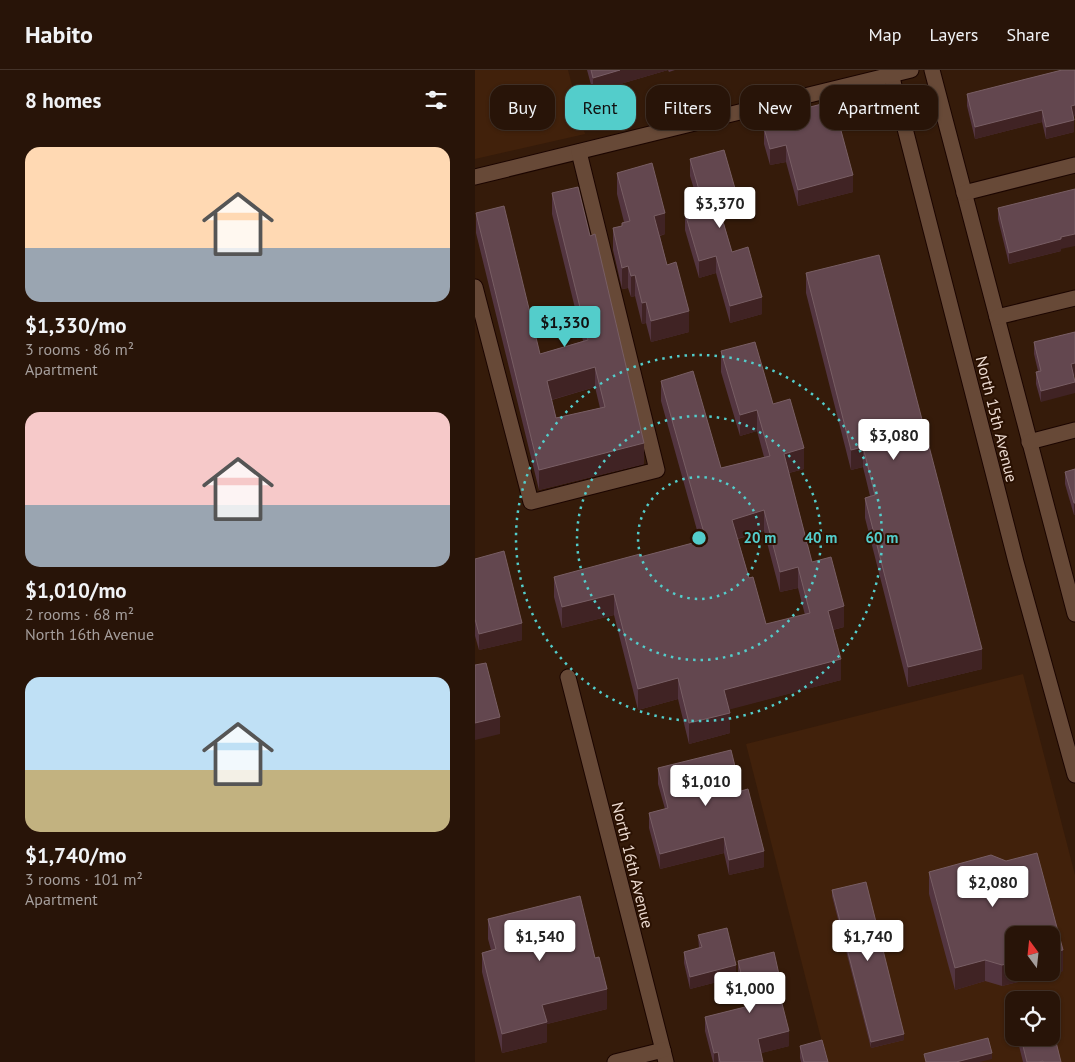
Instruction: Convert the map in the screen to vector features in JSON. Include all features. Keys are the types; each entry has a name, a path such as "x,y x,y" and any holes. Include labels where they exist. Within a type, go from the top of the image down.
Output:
{"street":[{"path":"475,177 891,72 911,70"},
{"name":"North 15th Avenue","path":"932,70 1029,442 1068,562 1075,614"},
{"name":"North 15th Avenue","path":"891,72 1014,552 1075,775"},
{"path":"475,287 531,502 657,470 579,152"},
{"path":"964,193 1075,165"},
{"path":"997,318 1075,298"},
{"path":"1029,442 1075,430"},
{"name":"North 16th Avenue","path":"568,677 665,1056"},
{"path":"615,1062 665,1056"}],"shaded area":[{"path":"475,70 568,70 572,85 565,85 565,130 584,130 585,134 475,159"},
{"path":"1023,674 1075,875 1075,1062 827,1062 746,744"}],"building":[{"path":"591,70 620,70 593,78"},
{"path":"1062,70 1075,70 1075,105 1071,106 1074,120 1046,127 1042,110 975,127 967,94"},
{"path":"820,104 820,130 841,130 853,175 798,190 786,145 770,149 765,130 810,130 810,107"},
{"path":"724,150 738,199 718,205 732,252 748,247 762,297 730,306 716,256 699,261 685,213 704,207 690,159"},
{"path":"652,163 665,213 654,216 667,265 676,262 689,311 651,321 646,302 642,303 635,275 631,276 628,266 622,268 613,228 622,226 622,223 630,221 617,173"},
{"path":"578,187 590,236 595,234 644,443 539,470 476,213 504,206 540,354 588,340 552,193","holes":["595,367 605,407 556,418 547,381"]},
{"path":"1075,189 1075,234 1009,253 998,208"},
{"path":"879,255 982,649 908,667 865,498 875,495 863,447 851,450 806,273"},
{"path":"1075,332 1075,363 1071,364 1075,382 1041,391 1036,372 1041,371 1034,342"},
{"path":"755,342 773,404 790,399 804,448 784,454 812,562 831,557 844,606 828,611 841,659 724,690 730,713 689,723 678,678 638,689 614,594 562,607 554,577 640,554 640,557 704,540 702,533 704,533 661,381 693,371 721,468 770,456 757,410 740,415 721,351","holes":["764,510 780,572 798,567 810,613 766,624 753,577 749,578 732,520"]},
{"path":"1075,469 1075,503 1074,503 1065,472"},
{"path":"504,551 522,623 479,634 475,619 475,559"},
{"path":"486,663 500,717 475,723 475,665"},
{"path":"731,750 741,791 748,789 764,851 729,860 724,837 660,854 649,813 668,808 658,768"},
{"path":"1037,853 1057,926 1005,926 1005,964 985,960 955,968 929,872 991,855 1006,861"},
{"path":"866,882 904,1034 871,1042 832,890"},
{"path":"580,896 595,958 599,957 607,989 542,1005 547,1022 502,1034 482,953 496,949 488,919"},
{"path":"727,928 736,965 690,977 684,952 702,947 698,935"},
{"path":"1060,939 1063,950 1060,950"},
{"path":"774,952 780,979 776,980 789,1031 758,1039 763,1062 720,1062 718,1052 714,1053 705,1017 749,1006 738,961"},
{"path":"988,1038 992,1053 956,1062 926,1062 924,1054"},
{"path":"822,1040 828,1062 804,1062 800,1046"},
{"path":"1023,1046 1057,1046 1061,1062 1043,1061 1027,1062"}]}
